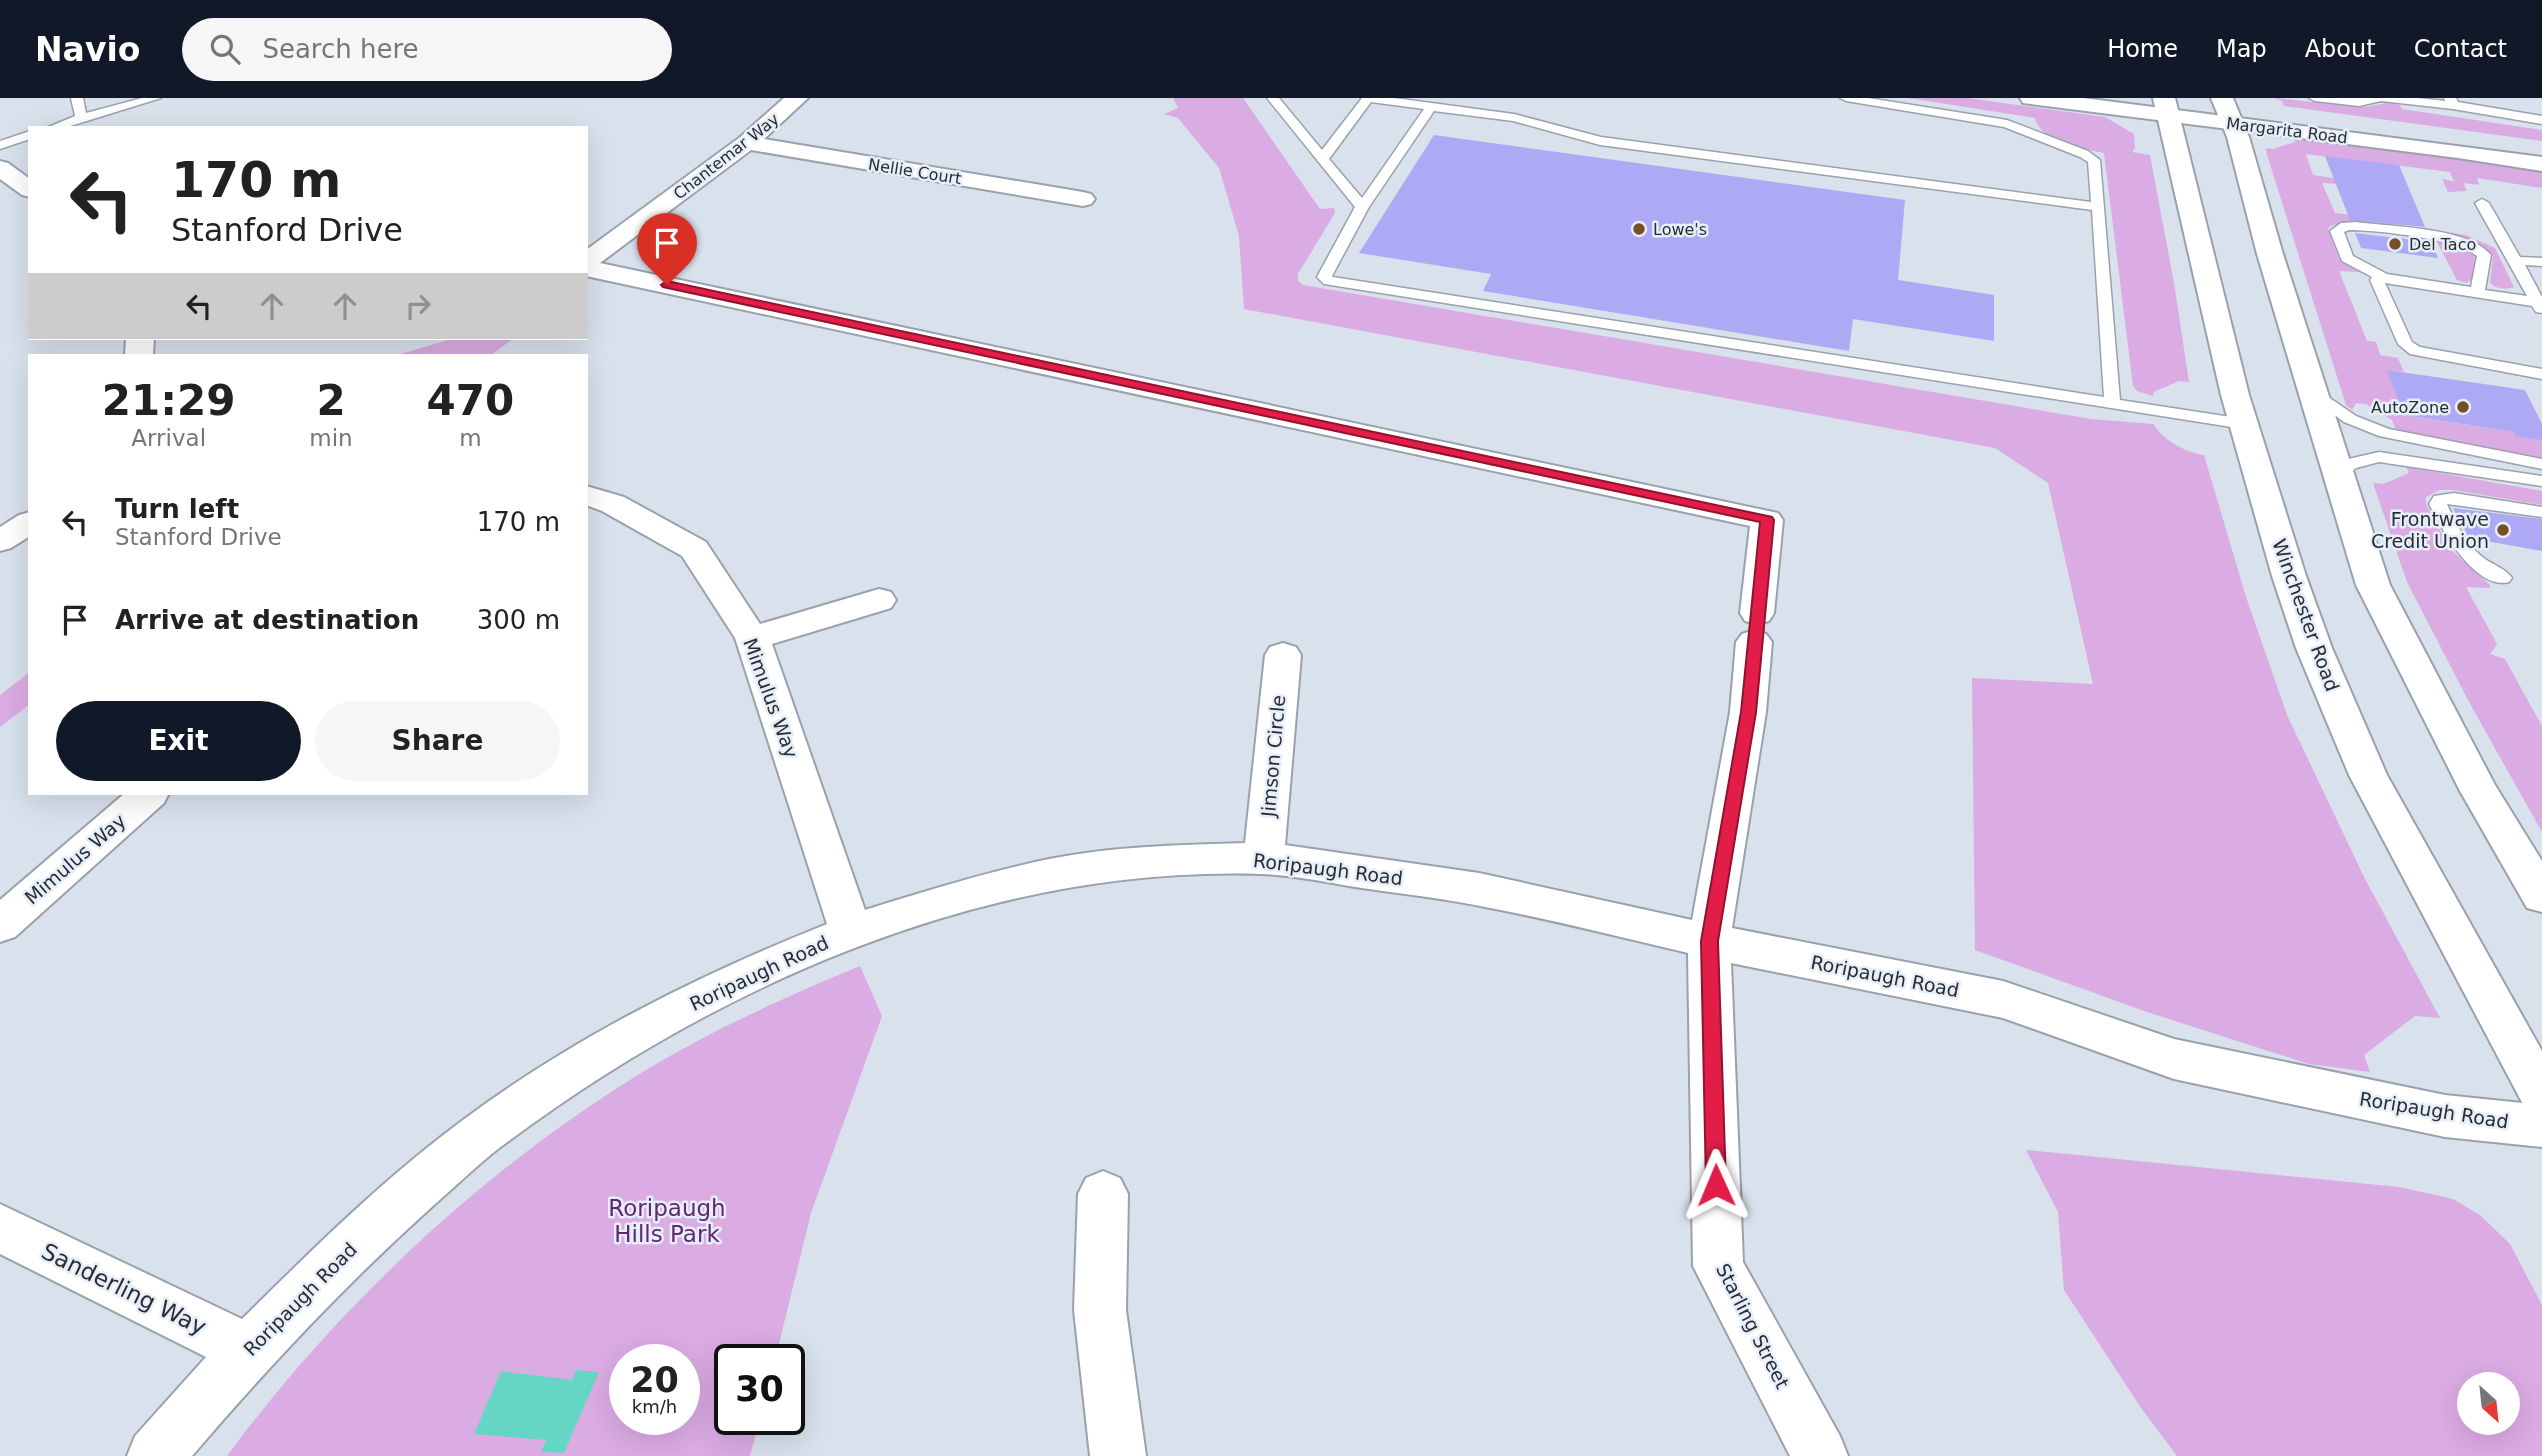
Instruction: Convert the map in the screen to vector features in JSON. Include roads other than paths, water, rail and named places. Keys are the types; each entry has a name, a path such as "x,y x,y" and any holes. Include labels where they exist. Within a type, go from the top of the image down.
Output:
{"street":[{"name":"Chantemar Way","path":"588,261 747,143 797,98"},
{"name":"Margarita Road","path":"2031,98 2226,108 2542,147"},
{"name":"Winchester Road","path":"2167,104 2244,424 2293,588 2314,648 2368,775 2542,1095"},
{"name":"Margarita Road","path":"2226,108 2542,164"},
{"path":"2226,108 2372,585 2479,791 2542,895"},
{"name":"Nellie Court","path":"747,143 1083,199"},
{"path":"0,168 28,189"},
{"name":"Starling Street","path":"588,268 1767,520 1748,712 1709,941 1718,1266 1820,1456"},
{"name":"Mimulus Way","path":"588,496 613,504 694,549 752,638 852,932"},
{"path":"0,541 28,523"},
{"path":"752,638 880,600"},
{"name":"Jimson Circle","path":"1264,858 1283,654"},
{"name":"Mimulus Way","path":"0,925 148,795"},
{"name":"Roripaugh Road","path":"155,1456 248,1350 357,1241 479,1136 570,1073 631,1035 749,974 852,932 939,903 1051,875 1158,861 1264,858 1479,889 1709,941 2003,1000 2174,1059 2445,1116 2542,1126"},
{"path":"1103,1194 1100,1310 1118,1456"},
{"name":"Sanderling Way","path":"0,1228 248,1350"}],"lane":[{"path":"78,98 81,118"},
{"path":"58,126 155,98"},
{"path":"1273,98 1362,207"},
{"path":"1323,158 1368,98 1514,118 1601,141 2098,207"},
{"path":"1846,98 2007,124 2094,160 2112,403"},
{"path":"2315,98 2359,102 2381,98 2451,102 2542,120"},
{"path":"1432,107 1362,207 1324,276 1329,281 2244,424"},
{"path":"0,145 28,136"},
{"path":"2495,157 2542,157"},
{"path":"2482,203 2507,250 2517,261 2540,307"},
{"path":"2477,292 2484,255 2473,245 2434,236 2356,226 2337,230 2347,258 2383,278 2477,292 2540,307"},
{"path":"2517,261 2542,262"},
{"path":"2383,278 2377,280 2406,344 2415,351 2542,374"},
{"path":"2315,393 2350,419 2385,433 2542,464"},
{"path":"2339,474 2350,464 2379,457 2409,459 2542,481"},
{"path":"2503,578 2472,560 2460,548 2438,504 2440,500 2454,498 2542,512"}],"place":[{"name":"Lowe's","path":"1639,229"},
{"name":"Del Taco","path":"2395,244"},
{"name":"AutoZone","path":"2463,407"},
{"name":"Frontwave Credit Union","path":"2503,530"}],"park label":[{"name":"Roripaugh Hills Park","path":"667,1221"}]}
